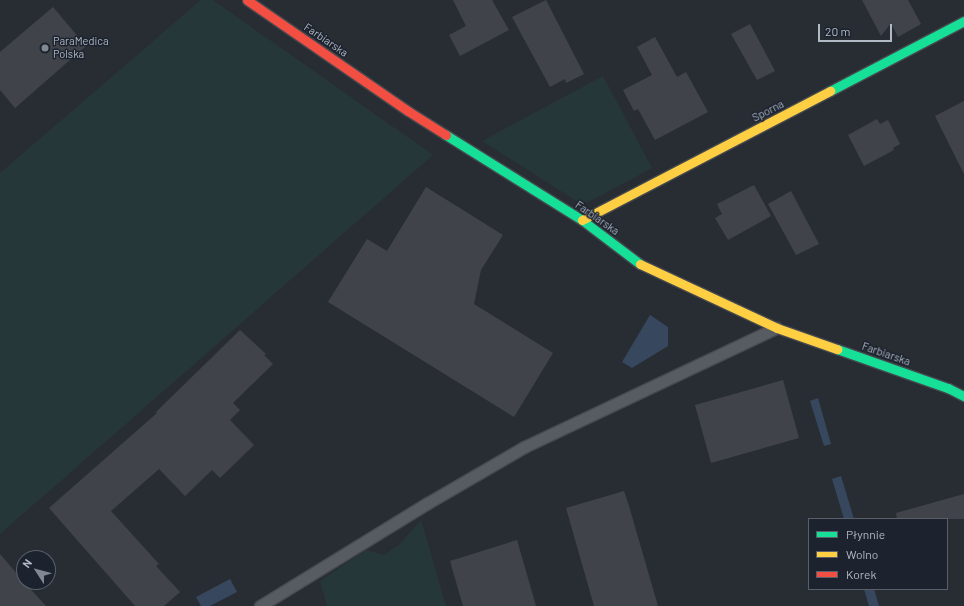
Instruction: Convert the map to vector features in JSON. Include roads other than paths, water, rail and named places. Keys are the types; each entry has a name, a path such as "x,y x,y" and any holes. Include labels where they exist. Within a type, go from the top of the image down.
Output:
{"street":[{"name":"Farbiarska","path":"247,0 408,111 582,220 643,266 776,328 948,388 964,396"},
{"name":"Sporna","path":"582,220 964,22"}],"lane":[{"path":"260,606 426,504 524,447 776,328"}],"water":[{"path":"650,315 668,327 668,346 632,368 622,362"},
{"path":"818,398 831,444 824,446 810,401"},
{"path":"841,476 854,518 844,518 832,479"},
{"path":"230,579 237,592 210,606 201,606 196,597"},
{"path":"864,590 874,590 879,606 869,606"}],"place":[{"name":"ParaMedica Polska","path":"45,48"}]}
